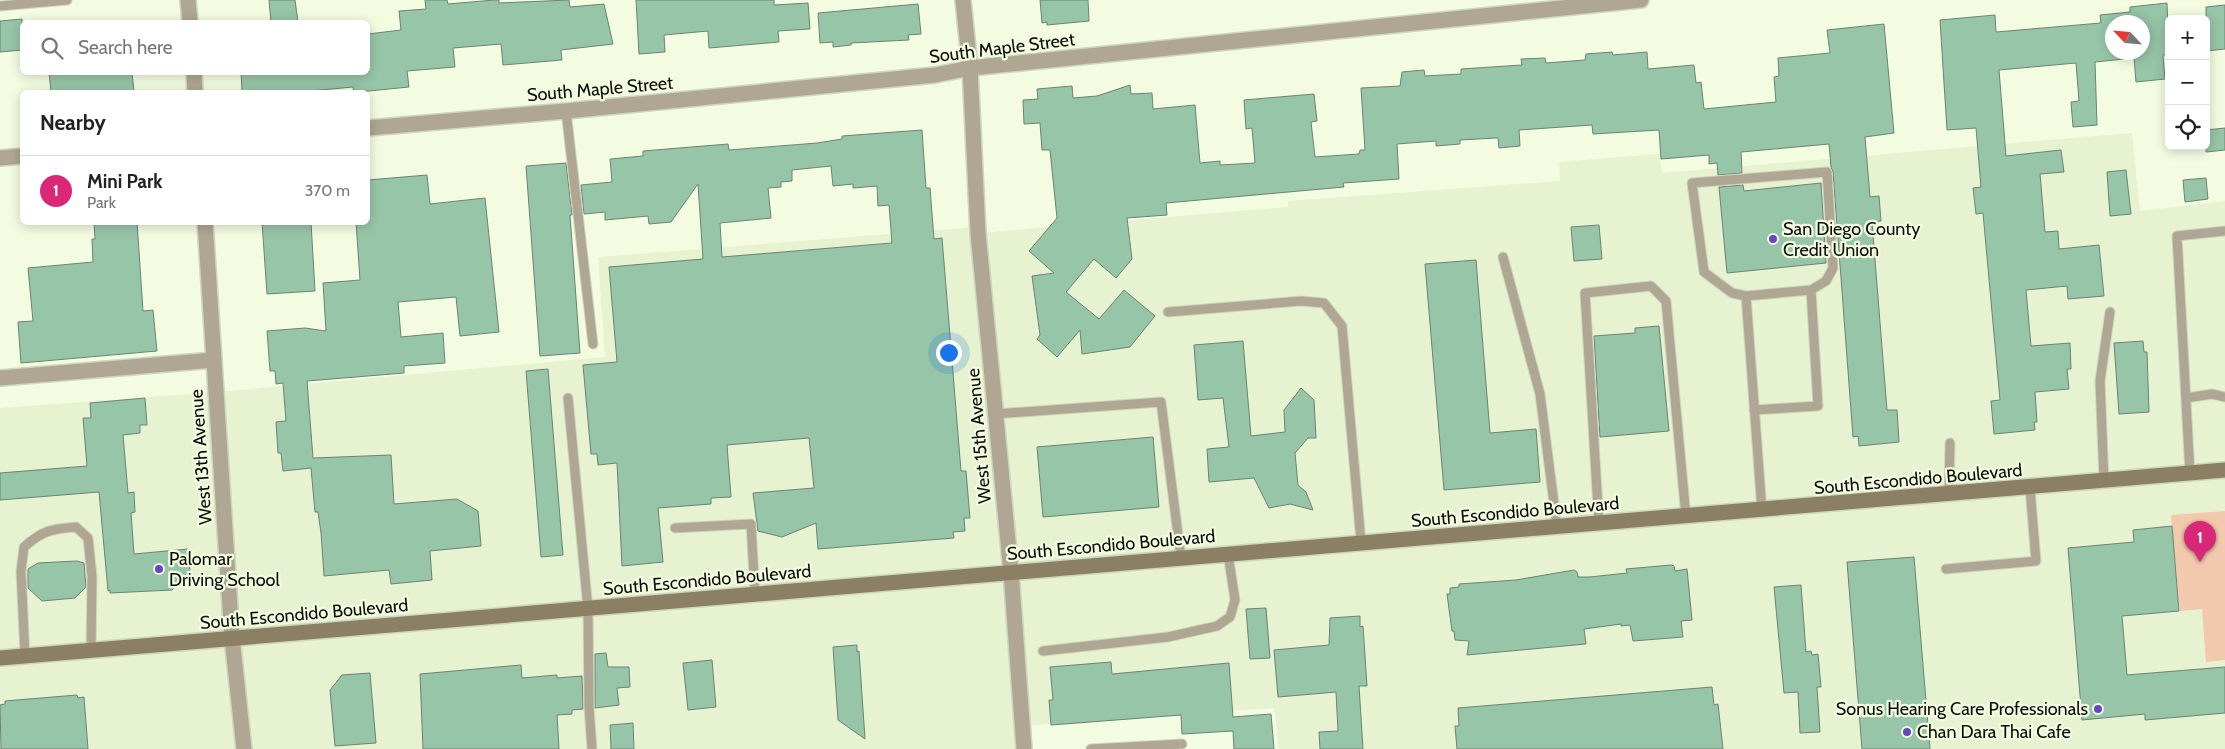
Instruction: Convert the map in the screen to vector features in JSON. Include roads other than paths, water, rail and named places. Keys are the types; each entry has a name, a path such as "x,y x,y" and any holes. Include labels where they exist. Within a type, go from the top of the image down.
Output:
{"main road":[{"name":"South Escondido Boulevard","path":"0,658 1360,542 1762,511 2225,470"}],"street":[{"path":"188,0 190,20"},
{"name":"West 15th Avenue","path":"963,0 970,68 978,233 1011,572 1024,749"},
{"name":"South Maple Street","path":"370,128 935,75 970,68 1641,0"},
{"path":"194,75 195,90"},
{"path":"0,158 20,156"},
{"name":"West 13th Avenue","path":"205,225 232,638 244,749"},
{"path":"0,378 214,360"}],"lane":[{"path":"0,6 67,0"},
{"path":"566,111 593,344"},
{"path":"1827,172 1833,268 1826,281 1811,290 1746,296 1732,293 1704,272 1692,183 1827,172"},
{"path":"2190,474 2177,236 2225,231"},
{"path":"1503,257 1540,394 1557,527"},
{"path":"1598,524 1585,293 1651,286 1666,301 1686,517"},
{"path":"1754,410 1818,406 1811,290"},
{"path":"1746,296 1762,511"},
{"path":"1168,312 1301,301 1324,303 1342,326 1360,542"},
{"path":"2104,481 2100,381 2110,312"},
{"path":"2186,398 2212,394 2225,396"},
{"path":"568,398 588,609 589,707 592,749"},
{"path":"995,414 1161,402 1181,558"},
{"path":"1949,495 1950,443"},
{"path":"1946,569 2036,561 2030,488"},
{"path":"675,528 751,524 756,594"},
{"path":"25,656 21,571 24,547 38,535 52,529 76,527 88,538 92,577 91,650"},
{"path":"1043,651 1168,637 1217,626 1230,617 1235,600 1228,554"},
{"path":"1091,749 1182,744"}],"place":[{"name":"San Diego County Credit Union","path":"1773,239"},
{"name":"Mini Park","path":"2200,562"},
{"name":"Palomar Driving School","path":"159,569"},
{"name":"Sonus Hearing Care Professionals","path":"2098,709"},
{"name":"Chan Dara Thai Cafe","path":"1907,732"}]}
